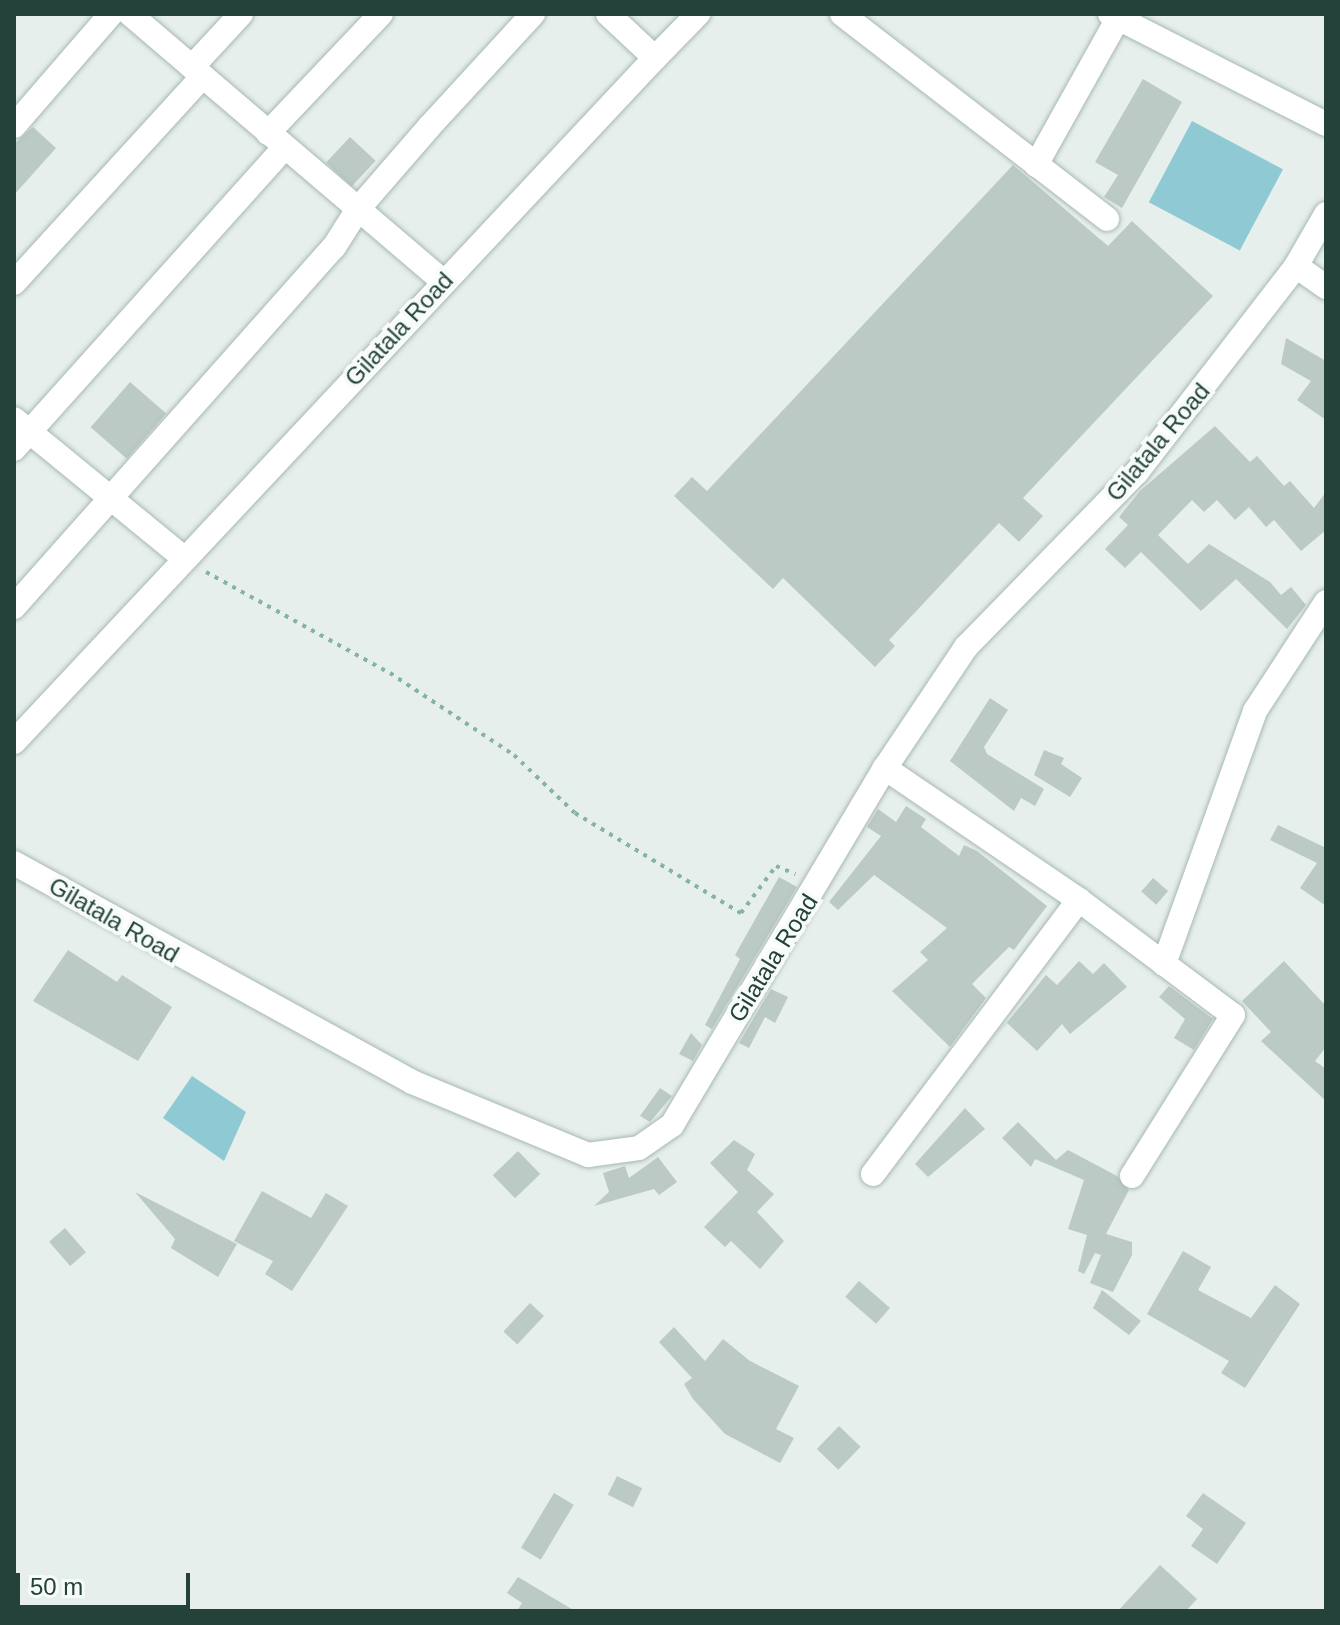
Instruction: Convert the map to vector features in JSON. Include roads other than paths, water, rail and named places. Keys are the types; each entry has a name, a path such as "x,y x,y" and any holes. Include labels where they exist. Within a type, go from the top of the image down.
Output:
{"street":[{"path":"14,126 111,14"},
{"path":"130,14 443,281"},
{"path":"14,283 197,72 241,14"},
{"path":"185,559 19,433 276,141 381,14"},
{"path":"14,607 334,247 358,209 533,14"},
{"path":"608,14 655,58"},
{"name":"Gilatala Road","path":"14,742 443,281 698,14"},
{"path":"842,14 1107,219"},
{"path":"1036,165 1114,16 1326,124"},
{"name":"Gilatala Road","path":"14,863 412,1082 588,1155 639,1148 672,1125 819,885 885,768 966,647 1137,472 1296,266 1326,214"},
{"path":"1296,266 1326,287"},
{"path":"1164,964 1255,711 1326,602"},
{"path":"885,768 1079,900 1233,1015 1132,1176"},
{"path":"873,1174 1079,900"}],"water":[{"path":"1192,121 1283,169 1240,251 1149,202"},
{"path":"192,1076 246,1112 224,1161 163,1118"}]}
